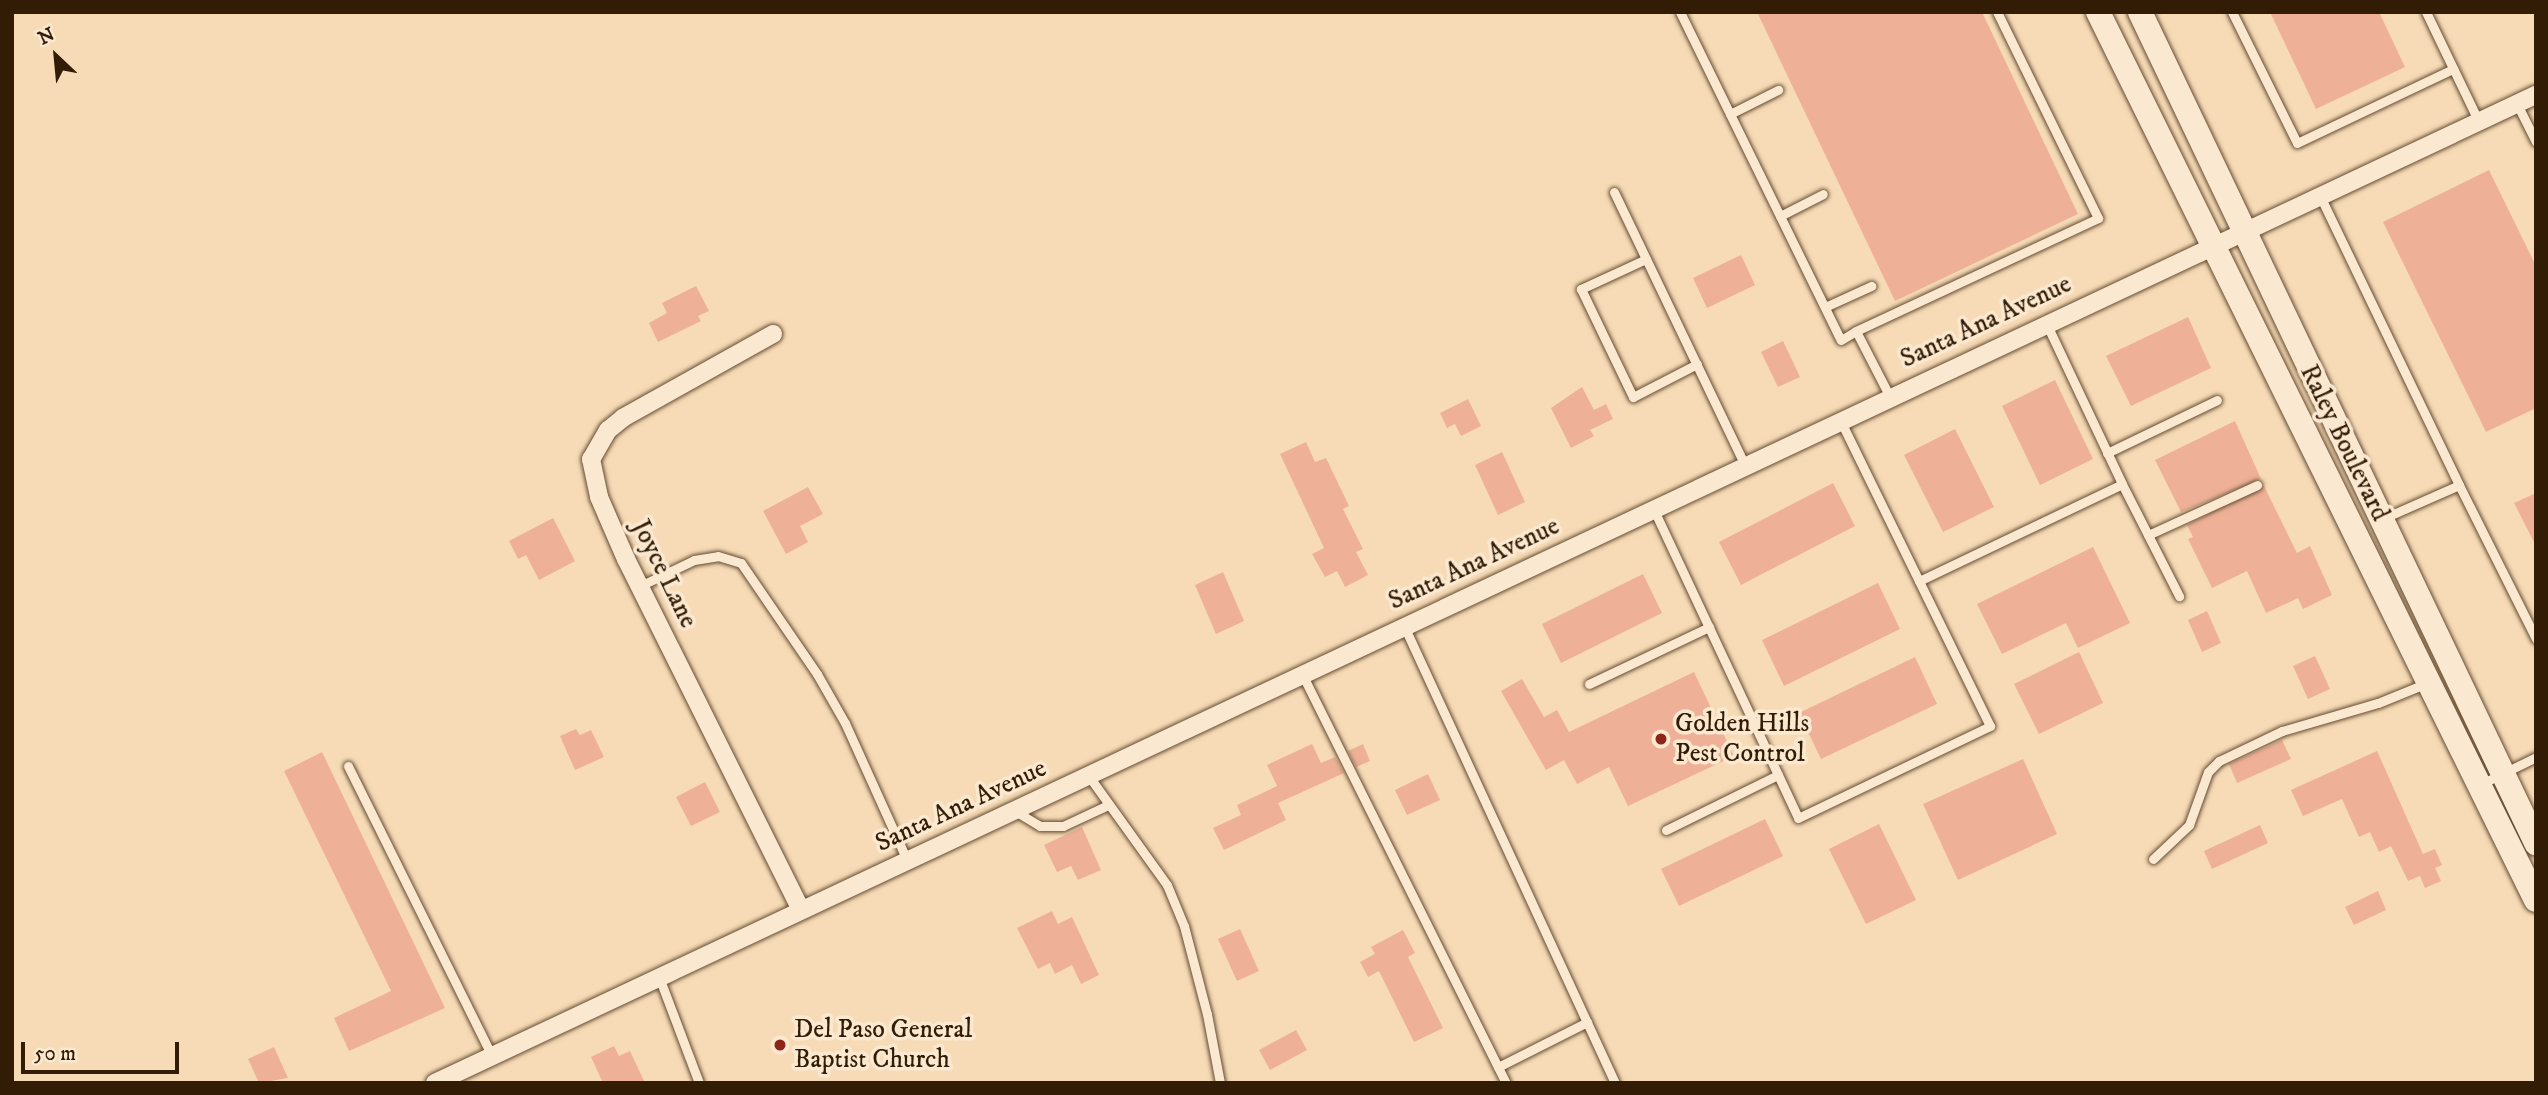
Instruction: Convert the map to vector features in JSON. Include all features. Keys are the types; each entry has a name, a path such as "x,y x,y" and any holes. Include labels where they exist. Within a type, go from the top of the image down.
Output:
{"street":[{"name":"Raley Boulevard","path":"2098,12 2429,682 2491,779 2536,842"},
{"path":"2116,12 2200,183 2218,208 2245,228"},
{"name":"Raley Boulevard","path":"2140,12 2245,228 2381,519 2491,779 2536,900"},
{"name":"Santa Ana Avenue","path":"435,1083 2245,228 2536,95"},
{"path":"2214,244 2246,271 2306,397 2339,430"},
{"name":"Joyce Lane","path":"773,334 623,418 608,430 591,459 599,498 801,910"}],"lane":[{"path":"1681,13 1841,340 2098,218 1997,12"},
{"path":"2232,12 2297,143 2454,69"},
{"path":"2426,12 2479,122"},
{"path":"1730,114 1778,90"},
{"path":"2517,104 2536,142"},
{"path":"1614,192 1745,465"},
{"path":"1780,216 1823,194"},
{"path":"2320,194 2536,639"},
{"path":"1646,259 1581,289 1633,397 1697,365"},
{"path":"1825,307 1871,286"},
{"path":"2046,323 2122,484 2179,596"},
{"path":"1856,331 1890,397"},
{"path":"2107,453 2217,400"},
{"path":"1654,508 1798,818 1990,726 1840,420"},
{"path":"1919,581 2122,484"},
{"path":"2148,535 2257,485"},
{"path":"2381,519 2459,485"},
{"path":"640,586 694,560 718,556 741,563 817,674 845,723 907,860"},
{"path":"1404,626 1615,1083"},
{"path":"1589,684 1709,627"},
{"path":"1301,674 1506,1083"},
{"path":"2153,859 2189,825 2208,772 2219,761 2282,731 2378,704 2429,682"},
{"path":"2491,779 2536,757"},
{"path":"348,766 492,1056"},
{"path":"1088,775 1167,885 1184,926 1220,1083"},
{"path":"1666,830 1778,775"},
{"path":"1014,810 1040,826 1063,826 1108,805"},
{"path":"659,977 699,1083"},
{"path":"1498,1067 1587,1022"}],"building":[{"path":"1757,12 1982,12 2078,214 1895,301"},
{"path":"2270,12 2379,12 2405,67 2316,109"},
{"path":"2489,170 2536,266 2536,408 2486,432 2383,222"},
{"path":"1741,255 1755,285 1707,308 1693,278"},
{"path":"696,286 709,311 698,316 701,321 658,342 649,323 667,313 662,303"},
{"path":"2188,317 2211,368 2131,406 2106,356"},
{"path":"1783,341 1800,377 1778,387 1761,352"},
{"path":"2055,380 2093,459 2040,485 2002,406"},
{"path":"1582,387 1594,410 1606,404 1613,419 1590,430 1594,436 1571,448 1551,408"},
{"path":"1468,399 1481,426 1461,436 1455,424 1447,428 1440,413"},
{"path":"2235,421 2261,479 2181,512 2155,460"},
{"path":"1955,429 1994,507 1943,532 1904,455"},
{"path":"1306,442 1315,462 1326,458 1349,506 1343,509 1363,549 1356,552 1368,575 1345,587 1337,571 1325,577 1312,554 1324,548 1280,454"},
{"path":"1502,452 1525,502 1498,515 1475,465"},
{"path":"1833,483 1855,526 1741,585 1719,542"},
{"path":"2264,486 2297,553 2310,546 2332,595 2303,609 2298,598 2266,613 2247,571 2212,588 2188,539 2193,537 2187,525"},
{"path":"808,487 823,514 800,526 808,542 786,554 763,511"},
{"path":"2536,493 2536,546 2514,503"},
{"path":"553,518 575,561 539,580 526,555 518,559 509,541"},
{"path":"2093,547 2130,623 2078,648 2066,623 2002,654 1977,604"},
{"path":"1223,572 1244,621 1216,634 1195,585"},
{"path":"1643,574 1662,613 1561,663 1542,624"},
{"path":"1878,583 1900,629 1784,686 1762,640"},
{"path":"2207,611 2221,643 2202,652 2188,620"},
{"path":"2079,652 2103,703 2039,734 2014,684"},
{"path":"2315,656 2330,689 2308,699 2293,666"},
{"path":"1915,657 1937,704 1821,759 1799,713"},
{"name":"Golden Hills Pest Control","path":"1694,672 1734,756 1628,806 1609,767 1577,784 1564,760 1546,770 1501,691 1522,679 1544,717 1557,710 1569,732"},
{"path":"576,729 580,735 591,730 604,757 575,770 560,736"},
{"path":"2282,740 2291,759 2237,783 2229,764"},
{"path":"1312,744 1321,763 1335,757 1344,773 1278,803 1286,820 1224,850 1213,828 1241,815 1237,805 1277,786 1267,765"},
{"path":"1363,744 1370,761 1356,767 1348,751"},
{"path":"2377,751 2423,854 2435,849 2442,865 2435,868 2441,881 2425,888 2420,876 2408,881 2391,846 2379,852 2370,832 2359,837 2342,799 2303,816 2291,790"},
{"path":"322,752 445,1008 349,1051 334,1018 391,991 284,771"},
{"path":"2023,759 2057,834 1958,880 1923,804"},
{"path":"1428,774 1440,800 1407,815 1395,790"},
{"path":"705,782 720,812 691,826 676,797"},
{"path":"1765,819 1783,856 1679,906 1661,869"},
{"path":"1879,824 1916,900 1866,924 1829,849"},
{"path":"2260,825 2268,843 2212,869 2204,851"},
{"path":"1082,827 1101,870 1078,880 1071,866 1057,872 1044,845"},
{"path":"2378,891 2386,910 2354,925 2345,907"},
{"path":"1052,911 1058,924 1072,917 1099,975 1081,984 1072,965 1055,974 1050,963 1038,969 1017,928"},
{"path":"1240,929 1259,971 1237,981 1218,939"},
{"path":"1403,930 1415,953 1408,957 1443,1028 1414,1042 1379,971 1368,977 1360,962 1375,954 1371,947"},
{"path":"1296,1030 1307,1050 1270,1070 1259,1050"},
{"path":"614,1046 619,1056 630,1051 645,1083 603,1083 591,1057"},
{"path":"274,1047 288,1078 259,1083 248,1059"}],"place":[{"name":"Golden Hills Pest Control","path":"1661,739"},
{"name":"Del Paso General Baptist Church","path":"780,1045"}]}
